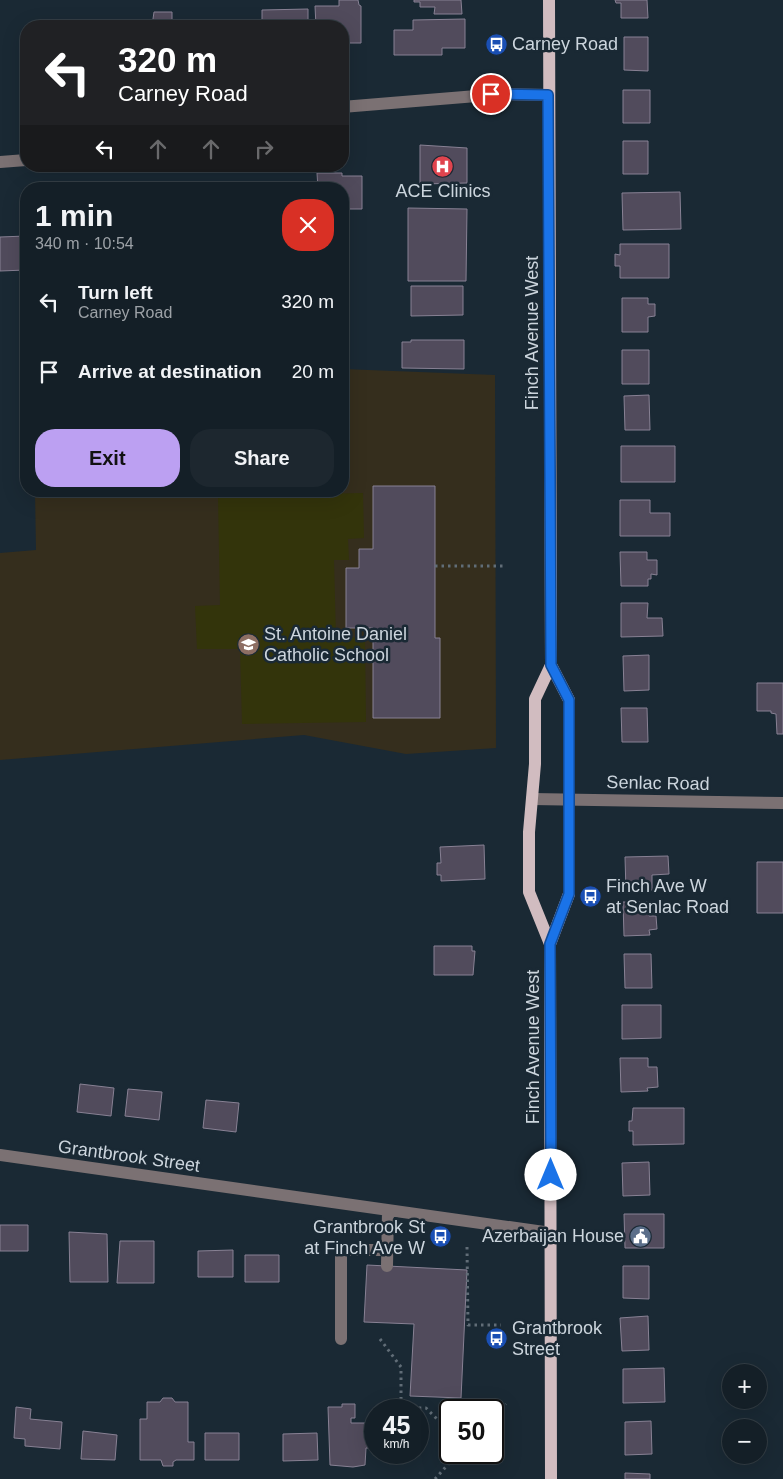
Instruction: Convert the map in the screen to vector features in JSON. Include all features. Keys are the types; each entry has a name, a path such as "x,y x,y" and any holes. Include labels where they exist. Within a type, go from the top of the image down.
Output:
{"main road":[{"name":"Finch Avenue West","path":"549,0 551,665 535,698 535,764 529,832 529,892 550,944"},
{"name":"Finch Avenue West","path":"551,665 569,700 569,894 550,944 551,1479"}],"street":[{"path":"349,106 501,94 548,95"},
{"path":"0,162 20,160"},
{"name":"Senlac Road","path":"532,799 783,804"},
{"name":"Grantbrook Street","path":"0,1155 551,1233"},
{"path":"388,1210 388,1266"},
{"path":"341,1340 341,1250 388,1250"}],"path":[{"path":"435,566 503,566"},
{"path":"467,1247 468,1325 501,1325"},
{"path":"380,1339 401,1367 401,1404 407,1408 426,1408 439,1421"},
{"path":"435,1479 448,1464"}],"shaded area":[{"name":"St. Antoine Daniel Catholic School","path":"349,369 495,375 496,748 406,754 304,735 0,760 0,553 36,550 35,497 349,497"},
{"path":"349,493 363,493 364,538 348,539 349,560 334,560 336,638 365,637 366,722 242,724 240,649 197,649 195,606 220,605 218,497 349,497"}],"building":[{"path":"339,0 358,0 361,6 361,43 349,43 349,20 316,20 315,6 339,6"},
{"path":"414,0 461,0 462,14 434,14 435,7 420,7 420,2 414,2"},
{"path":"615,0 647,0 648,18 621,18 621,3 616,3"},
{"path":"308,9 308,20 262,20 262,10"},
{"path":"154,12 172,12 172,20 153,20"},
{"path":"465,19 465,48 442,48 442,55 394,55 394,30 413,30 413,20"},
{"path":"624,37 648,37 648,71 624,70"},
{"path":"623,90 650,90 650,123 623,123"},
{"path":"623,141 648,141 648,174 623,174"},
{"name":"ACE Clinics","path":"420,145 467,148 467,183 420,184"},
{"path":"317,173 342,173 342,176 362,176 362,209 349,209 349,182 318,182"},
{"path":"680,192 681,229 623,230 622,193"},
{"path":"408,208 467,209 466,281 408,281"},
{"path":"20,236 20,270 0,271 0,237"},
{"path":"620,244 669,244 669,278 620,278 620,266 615,266 615,254 620,255"},
{"path":"411,286 463,286 463,315 411,316"},
{"path":"622,298 648,298 648,304 655,304 655,316 648,317 648,332 622,332"},
{"path":"411,340 464,340 464,369 402,368 402,342 411,342"},
{"path":"622,350 649,350 649,384 622,384"},
{"path":"649,395 650,430 625,430 624,396"},
{"path":"621,446 675,446 675,482 621,482"},
{"path":"373,486 435,486 435,638 440,638 440,718 373,718 373,628 346,628 346,568 359,568 359,549 373,549"},
{"path":"620,500 650,500 650,513 670,513 670,536 620,536"},
{"path":"620,552 647,552 647,560 657,560 657,575 651,574 651,579 648,579 648,586 621,586"},
{"path":"621,603 648,603 647,618 662,618 663,636 621,637"},
{"path":"649,655 649,690 624,691 623,656"},
{"path":"757,683 783,683 783,734 777,734 776,714 771,713 771,711 757,711"},
{"path":"621,708 647,708 648,742 622,742"},
{"path":"484,845 485,879 441,881 441,875 437,875 437,863 441,863 440,847"},
{"path":"668,856 669,874 652,875 652,890 626,891 625,857"},
{"path":"757,862 783,862 783,913 757,913"},
{"path":"623,902 649,902 649,916 656,916 657,929 649,930 650,935 624,936"},
{"path":"434,946 472,946 472,951 475,951 473,975 434,975"},
{"path":"624,954 651,954 652,988 625,988"},
{"path":"622,1005 661,1005 661,1038 622,1039"},
{"path":"620,1058 648,1058 648,1067 657,1067 658,1087 647,1088 648,1091 621,1092"},
{"path":"80,1084 114,1088 111,1116 77,1112"},
{"path":"128,1089 162,1092 159,1120 125,1116"},
{"path":"206,1100 239,1103 236,1132 203,1128"},
{"path":"633,1108 684,1108 684,1144 633,1145 633,1131 629,1131 629,1121 632,1121"},
{"path":"649,1162 650,1195 623,1196 622,1163"},
{"path":"624,1214 664,1214 664,1248 625,1248"},
{"path":"0,1225 28,1225 28,1251 0,1251"},
{"path":"69,1232 107,1234 108,1282 70,1282"},
{"path":"120,1241 154,1241 154,1283 117,1283"},
{"path":"233,1250 233,1277 198,1277 198,1251"},
{"path":"245,1255 279,1255 279,1282 245,1282"},
{"path":"367,1265 467,1270 461,1398 410,1396 414,1324 364,1322"},
{"path":"623,1266 649,1266 649,1299 623,1298"},
{"path":"648,1316 649,1350 622,1351 620,1318"},
{"path":"664,1368 665,1402 623,1403 623,1369"},
{"path":"163,1398 172,1398 175,1402 188,1402 188,1442 194,1442 194,1460 176,1460 173,1462 173,1466 163,1466 161,1460 140,1460 140,1419 147,1419 147,1402 160,1402"},
{"path":"342,1404 355,1404 355,1418 351,1418 351,1423 364,1423 365,1465 353,1467 330,1465 328,1407 342,1407"},
{"path":"16,1407 31,1409 30,1419 62,1422 60,1449 25,1446 25,1439 14,1438"},
{"path":"651,1421 652,1454 625,1455 625,1422"},
{"path":"83,1431 117,1435 115,1460 81,1459"},
{"path":"205,1433 239,1433 239,1460 205,1460"},
{"path":"317,1433 318,1460 283,1461 283,1434"},
{"path":"625,1473 650,1474 650,1479 625,1479"}],"place":[{"name":"Carney Road","path":"496,44"},
{"name":"ACE Clinics","path":"443,166"},
{"name":"St. Antoine Daniel Catholic School","path":"248,644"},
{"name":"Finch Ave W at Senlac Road","path":"590,896"},
{"name":"Azerbaijan House","path":"640,1236"},
{"name":"Grantbrook St at Finch Ave W","path":"441,1237"},
{"name":"Grantbrook Street","path":"496,1338"}],"route":[{"path":"491,94 548,95 551,665 569,700 569,894 550,944 551,1175"}]}
